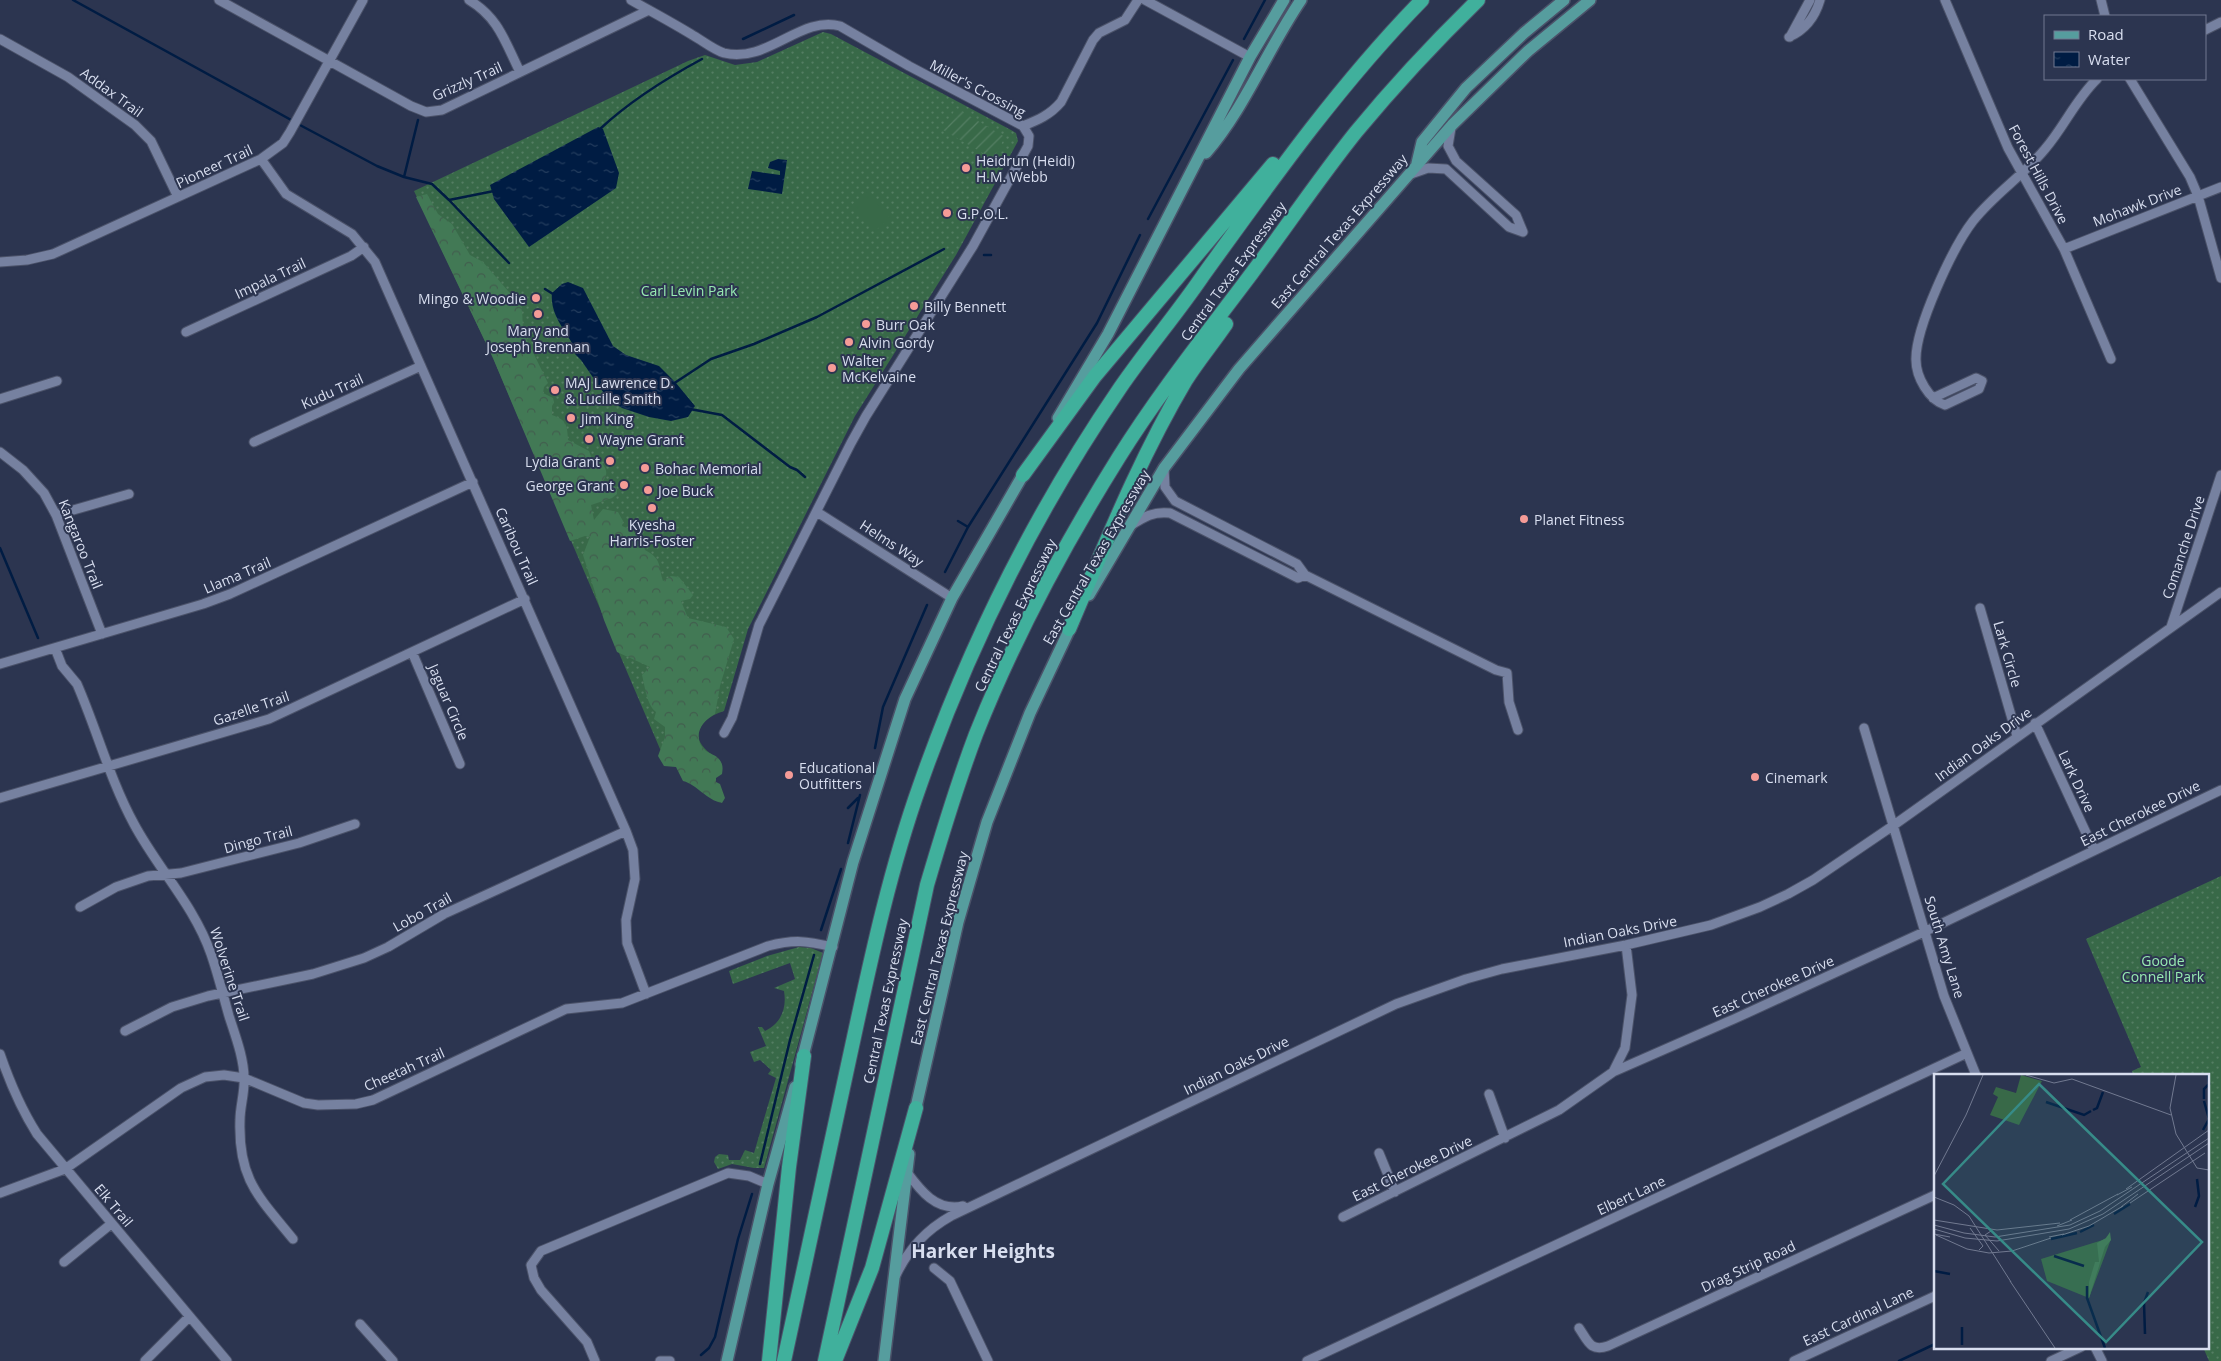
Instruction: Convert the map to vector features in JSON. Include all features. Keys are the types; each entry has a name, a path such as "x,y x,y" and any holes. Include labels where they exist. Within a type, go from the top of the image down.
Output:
{"highway":[{"name":"Central Texas Expressway","path":"784,1361 890,880 919,786 964,669 1024,546 1078,453 1120,388 1171,321 1312,125 1373,51 1422,0"},
{"name":"Central Texas Expressway","path":"824,1361 927,885 946,820 976,734 1047,580 1121,455 1354,135 1430,46 1478,0"},
{"path":"1023,475 1095,376 1135,327 1296,136 1312,125"},
{"path":"1069,629 1125,499 1164,422 1187,380 1277,252 1284,230"},
{"path":"769,1361 789,1167 804,1056"},
{"path":"835,1361 872,1268 916,1108"}],"main road":[{"path":"727,1361 768,1184 833,947 854,858 905,699 952,598 1108,334 1250,57 1284,0"},
{"path":"1193,169 1237,113 1255,76 1301,0"},
{"path":"1417,165 1422,142 1466,88 1524,33 1564,0"},
{"name":"East Central Texas Expressway","path":"884,1361 906,1171 916,1108 958,922 988,822 1030,713 1069,629 1164,468 1239,368 1452,124 1528,51 1590,0"}],"street":[{"name":"Grizzly Trail","path":"219,0 329,62 411,106 426,112 442,110 649,10"},
{"name":"Pioneer Trail","path":"0,262 27,260 53,254 261,159 283,143 363,0"},
{"path":"469,0 483,8 494,19 520,72"},
{"name":"Miller's Crossing","path":"631,0 723,53 745,54 767,48 819,24 829,23 840,26 909,66 1023,126 1029,136 1028,146 1024,154 973,246 866,416 759,625 732,718 724,733"},
{"path":"1023,126 1046,116 1061,102 1093,40 1099,33 1125,20 1138,0"},
{"path":"1146,0 1250,57"},
{"path":"1810,0 1789,37 1803,31 1820,0"},
{"name":"Forest Hills Drive","path":"1945,0 2008,148 2064,249 2112,359"},
{"path":"2101,0 2105,15"},
{"path":"2206,30 2221,22"},
{"name":"Addax Trail","path":"0,39 68,77 135,125 151,141 178,197"},
{"path":"1933,398 1976,378 1982,381 1979,389 1945,405 1933,398 1920,376 1916,360 1920,337 1939,282 1958,242 1974,220 2044,150 2096,80"},
{"path":"2131,80 2190,177 2198,196 2221,278"},
{"path":"1408,175 1428,168 1446,169 1509,227 1523,232 1516,215 1456,161 1448,146 1452,124"},
{"name":"Caribou Trail","path":"261,159 286,194 352,234 375,262 626,831 633,850 635,880 626,920 627,943 646,994"},
{"name":"Mohawk Drive","path":"2064,249 2221,187"},
{"name":"Impala Trail","path":"186,332 351,256 364,247"},
{"name":"Kudu Trail","path":"254,442 421,366"},
{"path":"0,399 57,381"},
{"name":"Kangaroo Trail","path":"0,452 23,470 44,494 56,515 102,634"},
{"path":"1164,468 1165,486 1174,501 1297,564 1305,575 1496,670 1507,673 1509,702 1518,730"},
{"name":"Comanche Drive","path":"2171,628 2221,475"},
{"name":"Llama Trail","path":"0,664 203,604 230,594 473,482"},
{"path":"56,515 129,494"},
{"name":"Helms Way","path":"818,512 952,598"},
{"path":"1129,527 1145,516 1158,512 1170,513 1298,578 1305,575"},
{"name":"Indian Oaks Drive","path":"973,1204 990,1198 1396,1004 1466,979 1502,969 1626,945 1710,925 1760,907 1813,880 1894,825 2035,722 2221,592"},
{"name":"Gazelle Trail","path":"0,798 269,720 525,599"},
{"name":"Lark Circle","path":"1980,608 2017,736"},
{"name":"Wolverine Trail","path":"54,648 62,666 77,684 133,822 148,850 189,905 211,953 236,1041 244,1078 240,1118 240,1148 245,1170 254,1191 293,1240"},
{"name":"Jaguar Circle","path":"412,652 460,764"},
{"name":"Lark Drive","path":"2035,722 2094,850"},
{"path":"1864,728 1894,825"},
{"name":"East Cherokee Drive","path":"1343,1217 1559,1110 1614,1072 1734,1020 1926,931 2221,790"},
{"name":"Dingo Trail","path":"80,907 116,887 148,876 181,873 299,843 354,824"},
{"name":"South Amy Lane","path":"1894,825 1944,996 1976,1074"},
{"name":"Lobo Trail","path":"126,1030 172,1007 208,996 313,974 364,958 388,947 444,914 626,831"},
{"name":"Cheetah Trail","path":"0,1193 65,1169 180,1088 205,1077 224,1075 244,1078 304,1103 318,1105 356,1104 381,1096 566,1009 622,1003 768,946 788,941 801,940 833,947"},
{"path":"1614,1072 1625,1048 1632,995 1626,945"},
{"name":"Elbert Lane","path":"1307,1361 1967,1053"},
{"name":"Elk Trail","path":"0,1054 22,1112 37,1134 227,1361"},
{"path":"1489,1094 1505,1138"},
{"path":"1378,1153 1395,1192"},
{"path":"906,1171 924,1195 939,1204 954,1208 973,1204"},
{"path":"595,1361 587,1342 541,1290 534,1278 530,1265 541,1251 728,1173 749,1176 768,1184"},
{"name":"Drag Strip Road","path":"1579,1328 1591,1346 1599,1349 1608,1346 1934,1195"},
{"path":"892,1284 906,1255 924,1235 936,1225 973,1204"},
{"path":"64,1262 111,1224"},
{"path":"934,1268 950,1281 988,1361"},
{"name":"East Cardinal Lane","path":"1794,1361 1934,1296"},
{"path":"145,1361 189,1317"},
{"path":"360,1324 393,1361"},
{"path":"2050,1361 2079,1348"},
{"path":"2096,1348 2102,1361"},
{"path":"660,1361 670,1361"}],"green space":[{"name":"Carl Levin Park","path":"823,32 831,34 1011,130 1016,133 1018,141 956,255 855,416 748,629 724,711 708,719 699,730 698,736 701,743 714,756 666,763 493,358 414,191 688,61 705,55 735,65 757,62"},
{"path":"956,108 1005,137 993,159 943,130"},
{"path":"866,192 890,218 875,231 851,206"},
{"path":"427,194 438,214 452,224 470,255 483,262 522,307 523,332 548,383 544,387 543,393 553,398 552,415 561,419 565,424 568,440 589,451 592,459 602,463 606,472 603,481 604,485 612,485 617,488 617,494 612,498 591,505 594,520 603,509 618,512 623,521 622,526 636,535 645,550 657,560 663,581 671,576 679,577 693,595 690,599 681,601 688,618 726,627 734,639 720,686 715,714 702,725 699,735 699,741 702,746 706,751 718,758 722,764 722,774 716,778 716,782 720,784 725,798 722,803 711,799 683,781 676,767 664,766 658,756 665,737 665,727 654,719 656,712 650,705 645,690 642,675 650,667 617,652 604,620 583,555 590,537 585,536 570,541 493,358 416,197"},
{"name":"Goode Connell Park","path":"2221,876 2221,1361 2209,1361 2203,1348 2208,1348 2208,1074 2133,1074 2132,1071 2141,1067 2086,939"},
{"path":"799,947 811,948 823,953 764,1168 732,1164 718,1169 714,1162 715,1157 719,1154 728,1155 729,1160 740,1160 745,1150 754,1153 776,1078 768,1074 771,1070 760,1060 754,1062 750,1052 766,1046 758,1027 762,1027 765,1031 771,1028 782,1015 785,1004 784,991 774,988 795,979 790,963 733,984 729,971 767,956"}],"water":[{"path":"598,127 603,129 619,173 616,188 529,247 494,199 490,185"},
{"path":"778,159 787,160 782,194 748,189 752,171 780,175 780,171 768,168 770,162"},
{"path":"568,282 583,288 613,346 626,355 659,366 676,383 695,406 688,417 671,421 649,417 622,408 611,401 603,392 575,354 571,342 554,312 552,293 562,284"}],"waterway":[{"path":"73,0 293,121"},
{"path":"1244,39 1265,0"},
{"path":"743,39 794,15"},
{"path":"600,129 649,91 702,59"},
{"path":"1148,219 1233,60"},
{"path":"404,177 418,120"},
{"path":"298,124 377,166 404,177 432,184 509,263"},
{"path":"449,200 494,191"},
{"path":"945,572 968,527 1097,323 1140,235"},
{"path":"673,384 711,359 754,344 817,317 944,249"},
{"path":"984,255 991,255"},
{"path":"545,289 553,294"},
{"path":"690,409 722,415 805,477"},
{"path":"958,521 968,527"},
{"path":"0,548 38,638"},
{"path":"875,748 883,707 927,605"},
{"path":"848,843 860,795"},
{"path":"848,808 858,798"},
{"path":"821,930 841,869"},
{"path":"760,1164 790,1040 814,955"},
{"path":"701,1355 709,1348 715,1337 738,1239 752,1194"},
{"path":"1899,1361 1934,1344"}],"place":[{"name":"Heidrun (Heidi) H.M. Webb","path":"966,168"},
{"name":"G.P.O.L.","path":"947,213"},
{"name":"Mingo & Woodie","path":"536,298"},
{"name":"Billy Bennett","path":"914,306"},
{"name":"Mary and Joseph Brennan","path":"538,314"},
{"name":"Burr Oak","path":"866,324"},
{"name":"Alvin Gordy","path":"849,342"},
{"name":"Walter McKelvaine","path":"832,368"},
{"name":"MAJ Lawrence D. & Lucille Smith","path":"555,390"},
{"name":"Jim King","path":"571,418"},
{"name":"Wayne Grant","path":"589,439"},
{"name":"Lydia Grant","path":"610,461"},
{"name":"Bohac Memorial","path":"645,468"},
{"name":"George Grant","path":"624,485"},
{"name":"Joe Buck","path":"648,490"},
{"name":"Kyesha Harris-Foster","path":"652,508"},
{"name":"Planet Fitness","path":"1524,519"},
{"name":"Educational Outfitters","path":"789,775"},
{"name":"Cinemark","path":"1755,777"}],"district":[{"name":"Harker Heights","path":"983,1251"}]}
